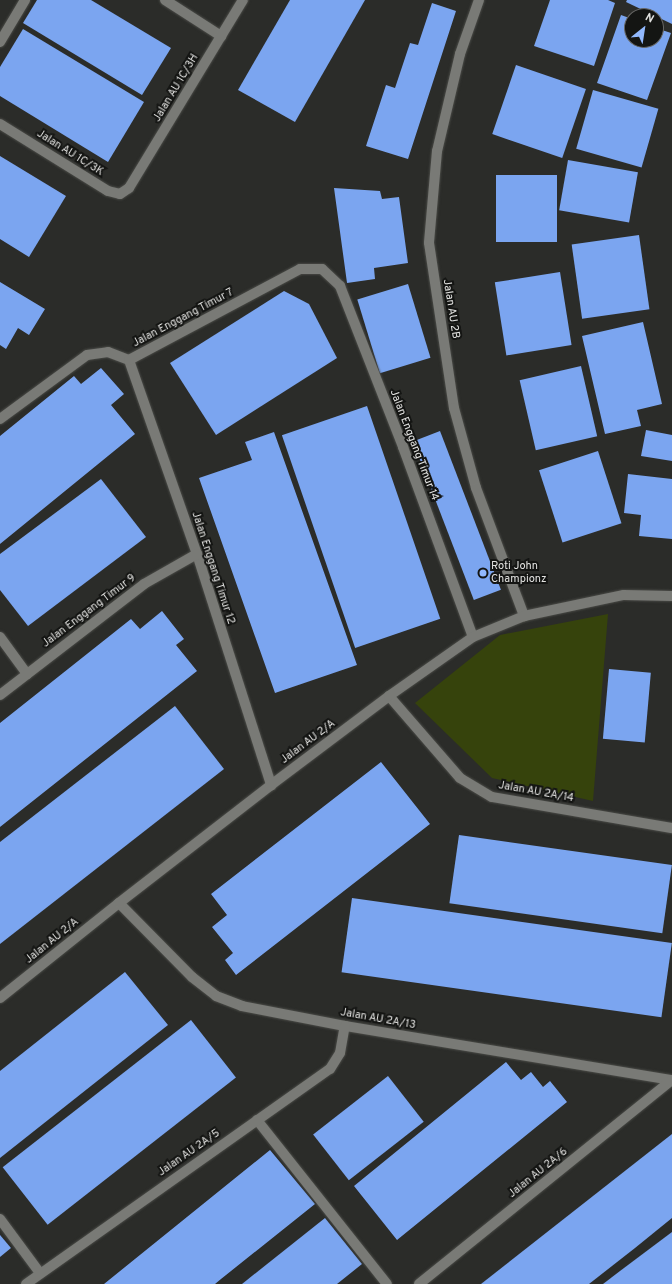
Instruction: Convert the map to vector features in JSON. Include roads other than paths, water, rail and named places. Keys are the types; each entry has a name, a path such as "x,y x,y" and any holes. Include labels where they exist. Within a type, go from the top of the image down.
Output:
{"street":[{"path":"0,42 25,0"},
{"path":"165,0 221,36"},
{"name":"Jalan AU 1C/3H","path":"129,188 243,0"},
{"name":"Jalan AU 2B","path":"479,0 460,54 437,151 429,243 454,408 476,488 524,616"},
{"name":"Jalan AU 1C/3K","path":"0,124 108,191 120,194 129,188"},
{"name":"Jalan Enggang Timur 7","path":"0,419 87,355 108,352 129,360 300,269 322,269"},
{"name":"Jalan Enggang Timur 14","path":"322,269 340,286 403,447 473,637"},
{"name":"Jalan Enggang Timur 12","path":"129,360 197,554 271,785"},
{"name":"Jalan Enggang Timur 9","path":"0,695 144,584 197,554"},
{"name":"Jalan AU 2/A","path":"0,998 271,785 389,696 473,637 524,616 624,595 672,596"},
{"path":"0,637 27,674"},
{"name":"Jalan AU 2A/14","path":"389,696 460,778 492,797 672,828"},
{"name":"Jalan AU 2A/13","path":"119,903 192,977 216,996 242,1006 345,1026 672,1080"},
{"name":"Jalan AU 2A/5","path":"26,1284 330,1069 340,1053 345,1026"},
{"name":"Jalan AU 2A/6","path":"419,1284 672,1080"},
{"path":"257,1120 388,1284"},
{"path":"0,1219 40,1273"}],"place":[{"name":"Roti John Championz","path":"483,573"}]}
